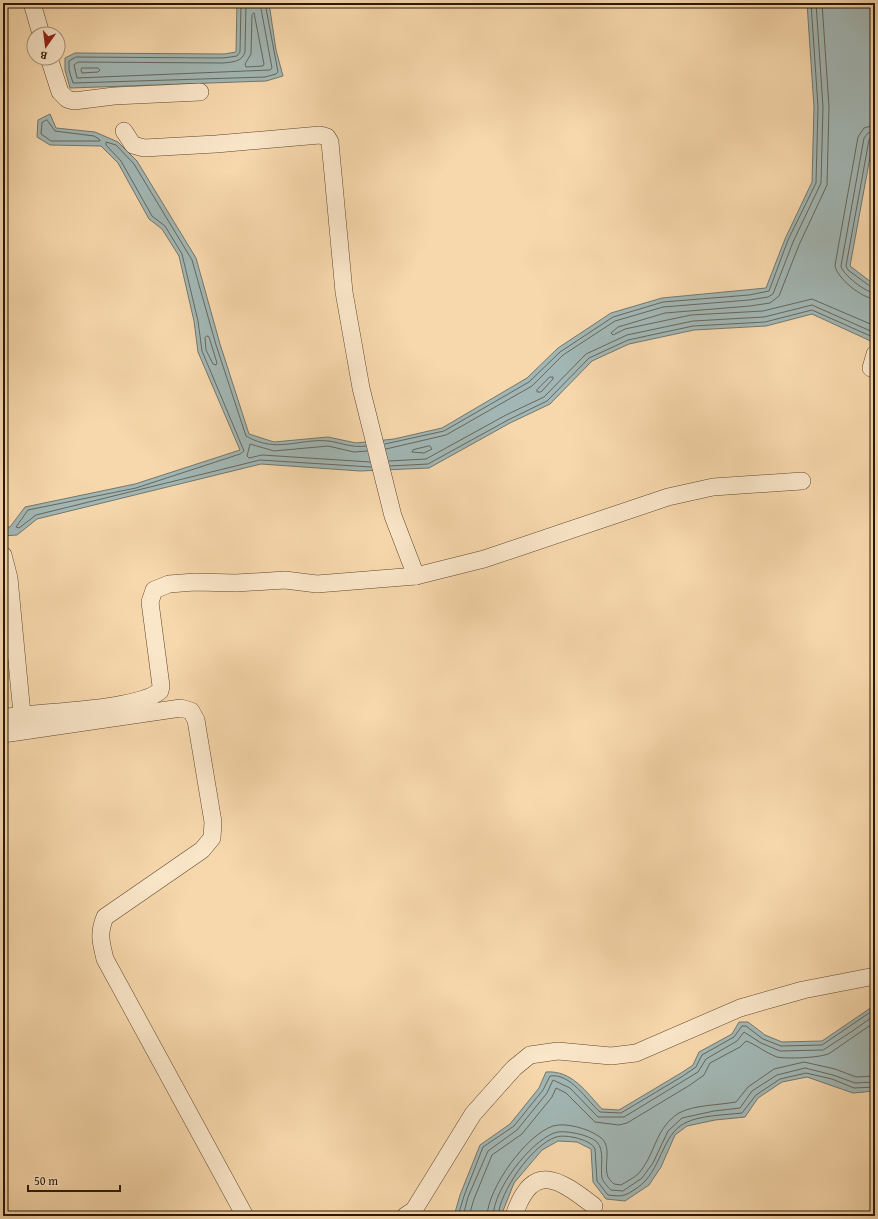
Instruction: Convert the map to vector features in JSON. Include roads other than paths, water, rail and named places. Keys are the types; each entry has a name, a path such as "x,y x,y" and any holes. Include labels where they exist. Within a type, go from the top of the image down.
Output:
{"street":[{"path":"32,3 39,26"},
{"path":"52,66 60,92 66,99 74,101 114,96 200,92"},
{"path":"124,131 133,145 144,148 216,144 320,135 327,137 330,142 344,292 361,388 384,482 394,516 416,576"},
{"path":"3,718 22,714 109,706 142,700 160,692 150,602 154,590 169,584 195,582 236,583 285,580 318,584 416,576 484,559 668,497 714,487 802,481"},
{"path":"3,555 9,578 22,714"},
{"path":"3,734 181,708 191,712 196,720 213,822 212,838 202,850 105,917 100,929 100,942 105,959 245,1216"},
{"path":"405,1216 414,1210 473,1114 514,1068 530,1055 558,1051 611,1056 636,1053 740,1008 803,990 875,976"},
{"path":"514,1216 525,1190 532,1183 542,1179 556,1181 574,1190 594,1206"}],"water":[{"path":"237,3 269,3 276,50 283,76 266,81 70,88 65,70 66,58 75,53 224,54 236,52"},
{"path":"807,3 875,3 875,130 850,266 875,285 875,343 812,314 766,326 694,330 629,344 592,361 550,404 510,423 429,468 360,471 261,464 37,519 17,535 3,536 3,527 10,527 25,507 135,484 240,450 198,352 194,321 179,256 162,229 149,219 118,163 101,146 50,145 37,137 38,120 50,114 56,128 95,132 118,142 137,161 196,258 220,344 249,434 274,442 328,437 356,443 394,439 442,428 527,378 558,348 611,313 662,298 766,288 785,239 812,182 814,107"},
{"path":"875,1005 875,1091 853,1093 807,1077 782,1082 758,1098 745,1117 715,1120 687,1126 675,1135 661,1167 649,1185 625,1201 606,1199 593,1182 591,1149 577,1142 558,1141 542,1150 514,1183 501,1216 454,1216 460,1195 480,1145 510,1124 539,1088 546,1072 555,1072 571,1078 584,1089 602,1109 619,1110 693,1065 699,1052 732,1034 739,1022 748,1022 765,1035 782,1042 822,1041"}]}
